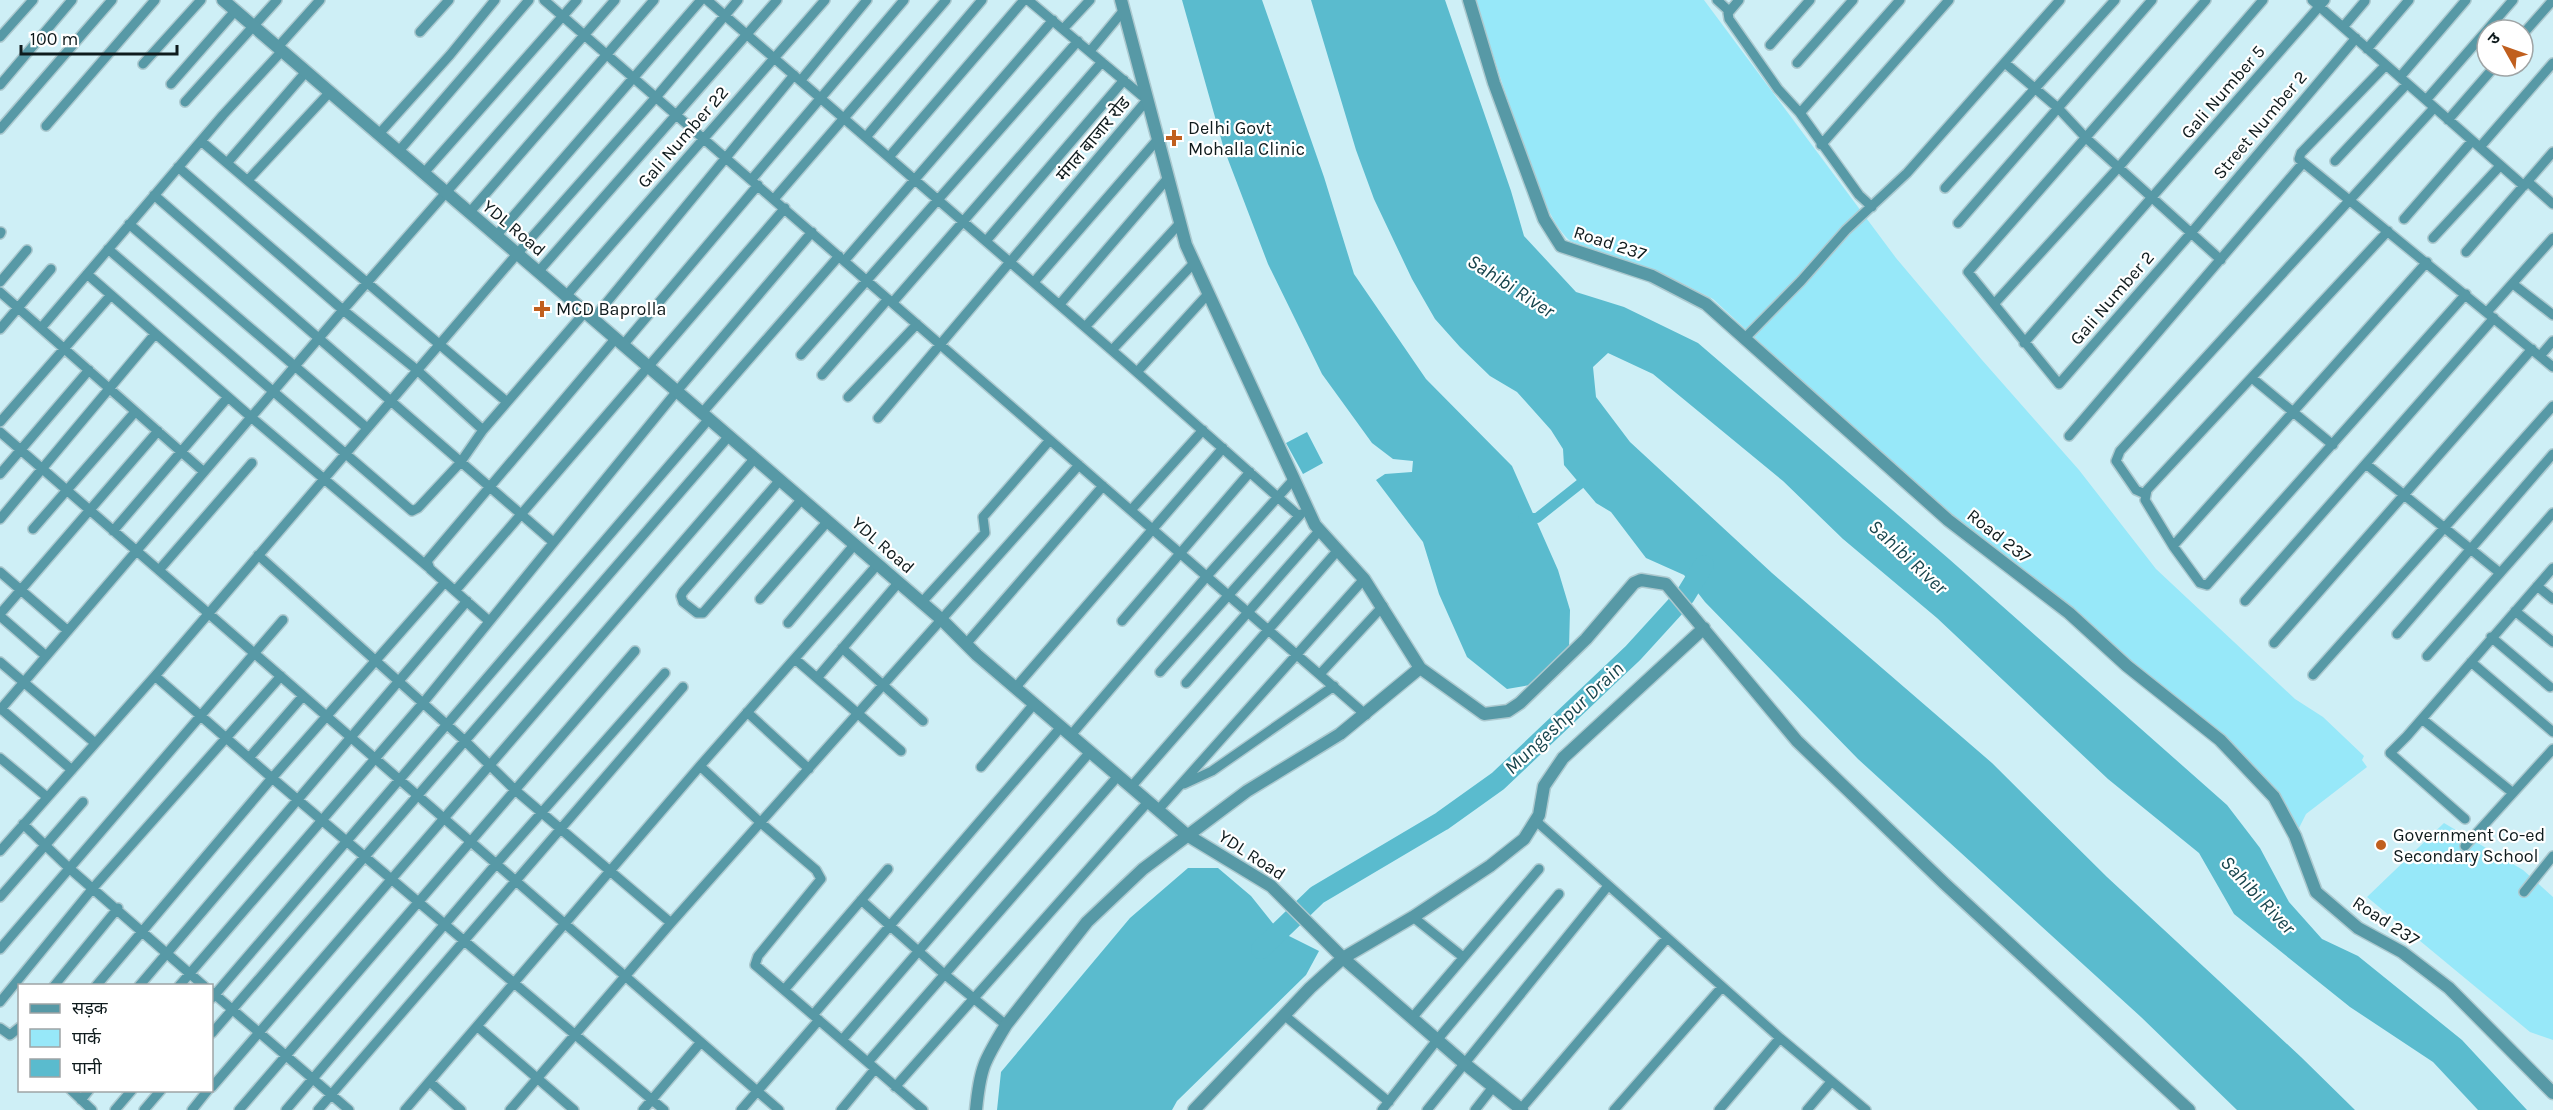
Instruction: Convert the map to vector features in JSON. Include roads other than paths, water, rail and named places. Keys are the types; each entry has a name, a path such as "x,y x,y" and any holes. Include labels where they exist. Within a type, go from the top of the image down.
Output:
{"street":[{"path":"0,37 33,0"},
{"path":"0,85 72,0"},
{"path":"0,129 112,0"},
{"path":"45,126 155,0"},
{"path":"143,64 201,0"},
{"name":"YDL Road","path":"223,0 305,73 899,582 1015,688 1148,802 1187,835 1271,886 1343,958 1521,1110"},
{"path":"185,102 277,0"},
{"path":"41,328 320,0"},
{"path":"420,32 449,0"},
{"path":"378,135 450,55 495,0"},
{"path":"398,152 529,0"},
{"path":"544,0 1366,715"},
{"path":"423,174 577,0"},
{"path":"72,770 0,709 343,310 615,0"},
{"path":"469,213 654,0"},
{"path":"496,236 701,0"},
{"path":"707,0 1060,304 1278,497 1303,512 1364,579 1420,668 1484,714 1508,711 1520,703 1580,646 1634,583 1641,580 1666,584 1797,741 1954,892 2189,1110"},
{"path":"0,851 155,676 438,345 657,96 738,0"},
{"path":"538,272 777,0"},
{"name":"Gali Number 22","path":"566,296 825,0"},
{"path":"108,249 412,511 418,508 460,463 483,430 507,402 589,316 725,157 867,0"},
{"path":"428,567 427,561 430,556 619,341 904,0"},
{"path":"774,199 946,0"},
{"path":"866,137 982,0"},
{"path":"1063,29 1090,0"},
{"name":"Road 237","path":"1468,0 1494,83 1544,219 1561,246 1652,276 1706,304 1948,520 2069,613 2127,666 2220,740 2274,797 2295,836 2316,892 2358,928 2402,952 2450,988 2553,1093"},
{"path":"1717,0 1729,11"},
{"path":"1739,0 1729,11 1729,19 1778,89 1800,113 1859,195 1872,207"},
{"path":"1770,45 1810,0"},
{"path":"1797,63 1852,0"},
{"path":"1800,113 1900,0"},
{"path":"1821,145 1949,0"},
{"path":"1744,338 1801,281 1846,230 1907,173 2060,0"},
{"path":"1945,188 2115,0"},
{"path":"1958,224 2152,0"},
{"path":"2024,343 1968,272 2206,0"},
{"path":"1994,304 2118,168 2263,0"},
{"path":"2367,49 2409,0"},
{"path":"2335,161 2404,81 2466,0"},
{"path":"2497,18 2513,0"},
{"path":"2535,20 2553,0"},
{"path":"2343,27 2365,1"},
{"path":"889,157 1033,2"},
{"name":"मंगल बाजार रोड","path":"878,418 1148,100 1033,2"},
{"path":"2319,2 2367,49 2500,166 2553,204"},
{"name":"Gali Number 5","path":"2024,343 2152,199 2319,2"},
{"path":"1090,51 1123,5"},
{"path":"1123,5 1186,245 1293,479 1303,512"},
{"path":"171,84 235,11"},
{"path":"349,1110 213,995 401,780 706,416 842,258 1053,20"},
{"name":"Street Number 2","path":"2190,233 2356,38"},
{"path":"801,355 1078,41"},
{"path":"2426,100 2475,44"},
{"path":"822,375 964,221 1102,62"},
{"path":"2005,63 2058,108 2086,138 2220,260"},
{"path":"2404,219 2553,63"},
{"path":"2386,65 2301,153 2299,159 2553,367"},
{"path":"227,163 305,73"},
{"path":"2448,120 2485,78"},
{"path":"986,241 1124,80"},
{"path":"248,180 329,93"},
{"path":"2145,494 2136,490 2116,461 2120,451 2434,108"},
{"path":"1034,282 1158,139"},
{"path":"201,141 507,402"},
{"path":"2466,252 2551,158"},
{"path":"2069,436 2303,164"},
{"path":"2433,238 2500,166"},
{"path":"178,167 343,310 417,370 483,430"},
{"path":"1060,304 1168,178"},
{"path":"154,195 392,399 460,463 553,542"},
{"path":"454,591 784,208"},
{"path":"1085,327 1180,223"},
{"path":"129,224 367,428"},
{"path":"2388,231 2145,494 2145,500 2173,546 2200,583 2207,585 2466,294"},
{"path":"181,984 423,704 677,391 812,232"},
{"name":"Gali Number 2","path":"2024,343 2059,384 2190,233"},
{"path":"2245,602 2366,464 2553,238"},
{"path":"0,282 27,250"},
{"path":"2173,546 2427,262"},
{"path":"1112,350 1194,263"},
{"path":"0,329 51,269"},
{"path":"87,274 489,621"},
{"path":"2513,284 2553,315"},
{"path":"0,292 204,472"},
{"path":"1137,372 1208,294"},
{"path":"0,422 111,295"},
{"path":"848,397 917,324"},
{"path":"0,519 155,333"},
{"path":"2541,356 2553,341"},
{"path":"2274,643 2532,349"},
{"path":"0,474 89,370"},
{"path":"2252,378 2333,445"},
{"path":"113,531 228,397"},
{"path":"2313,675 2553,406"},
{"path":"33,529 135,412"},
{"path":"1131,510 1203,430"},
{"path":"0,432 778,1110"},
{"path":"46,656 0,615 158,432"},
{"path":"213,1032 729,436"},
{"path":"922,602 985,533 983,517 1050,440"},
{"path":"1015,688 1223,448"},
{"path":"2397,634 2553,454"},
{"path":"213,1086 755,458"},
{"path":"159,570 252,464"},
{"path":"2366,464 2500,573"},
{"path":"510,1110 672,923 1079,465"},
{"path":"1122,621 1250,472"},
{"path":"741,1110 890,926 1293,479"},
{"path":"780,480 683,592 681,596 683,602 697,613 703,613 802,499"},
{"path":"966,644 1103,486"},
{"path":"1160,672 1303,512"},
{"path":"2427,656 2553,513"},
{"path":"760,599 828,521"},
{"path":"1186,683 1320,530"},
{"path":"788,623 855,544"},
{"path":"1131,787 1338,550"},
{"path":"258,555 464,740 515,790 672,923"},
{"path":"405,1110 700,766 878,564"},
{"path":"2465,819 2390,753 2553,568"},
{"path":"0,572 68,631"},
{"path":"1158,810 1364,579"},
{"path":"98,984 272,778 445,582"},
{"path":"817,678 899,582"},
{"path":"2537,586 2553,599"},
{"path":"141,984 467,601"},
{"path":"1320,674 1383,606"},
{"path":"2515,611 2553,642"},
{"path":"0,949 283,620"},
{"path":"1194,1110 1284,1014 1343,958 1413,917 1498,860 1524,839 1536,821 1543,788 1563,758 1704,628"},
{"path":"2491,637 2550,687"},
{"path":"842,648 923,721"},
{"path":"238,1110 635,651"},
{"path":"795,659 901,751"},
{"path":"0,662 95,743"},
{"path":"2471,662 2553,732"},
{"path":"976,1110 981,1069 1006,1025 1094,914 1143,869 1187,835 1247,791 1340,734 1366,715 1420,668"},
{"path":"286,1110 497,863 665,673"},
{"path":"155,676 664,1110"},
{"path":"0,1002 93,888 280,676"},
{"path":"318,1110 683,687"},
{"path":"1181,785 1212,771 1334,687"},
{"path":"249,758 303,696"},
{"path":"981,767 1034,704"},
{"path":"747,712 809,769"},
{"path":"2422,719 2513,793"},
{"path":"2465,846 2553,749"},
{"path":"842,1040 1090,752"},
{"path":"0,758 47,797"},
{"path":"700,766 816,870 821,879 754,961 757,968 922,1110"},
{"path":"841,1110 871,1065 943,973 1118,776"},
{"path":"0,897 83,802"},
{"path":"895,1087 1148,802"},
{"path":"1536,821 1780,1038 1866,1110"},
{"path":"23,824 69,868 118,908 202,984"},
{"path":"2524,892 2553,856"},
{"path":"784,990 888,869"},
{"path":"1412,1018 1539,869"},
{"path":"1427,1110 1608,886"},
{"path":"1284,1014 1385,1106 1559,894"},
{"path":"861,900 1006,1025"},
{"path":"56,984 118,908"},
{"path":"1413,917 1463,957"},
{"path":"1521,1110 1667,938"},
{"path":"1614,1110 1722,987"},
{"path":"478,1027 574,1110"},
{"path":"0,1028 10,1035 18,1029"},
{"path":"1719,1110 1780,1038"},
{"path":"643,1110 701,1042"},
{"path":"429,1082 461,1110"},
{"path":"1807,1110 1832,1082"},
{"path":"1475,1110 1493,1087"},
{"path":"72,1092 92,1110"},
{"path":"81,1100 87,1092"},
{"path":"116,1110 130,1092"},
{"path":"144,1110 159,1092"},
{"path":"192,1110 206,1092"}],"water":[{"path":"1182,0 1262,0 1324,177 1354,274 1426,379 1512,466 1558,570 1570,610 1569,649 1530,685 1507,689 1467,657 1439,594 1423,542 1376,480 1385,474 1412,472 1413,461 1393,459 1372,443 1322,374 1268,264 1224,149"},
{"name":"Sahibi River","path":"1311,0 1445,0 1511,191 1524,236 1576,292 1624,307 1698,343 1949,559 2227,805 2260,848 2289,902 2322,939 2358,956 2462,1040 2527,1110 2478,1110 2433,1062 2350,1007 2234,914 2199,853 2108,779 1937,618 1843,539 1783,481 1653,374 1608,353 1593,367 1596,397 1630,442 1772,573 1992,763 2107,877 2355,1110 2237,1110 2141,1017 1858,759 1705,602 1684,575 1646,558 1611,512 1596,503 1564,465 1563,449 1551,430 1517,392 1490,376 1435,319 1412,279 1374,199 1356,150"},
{"path":"1307,432 1323,463 1303,474 1286,443"},
{"path":"1188,868 1218,868 1251,896 1279,931 1319,951 1306,975 1177,1101 1172,1110 997,1110 1001,1072 1130,918"}],"waterway":[{"path":"1523,518 1537,518 1580,484"},
{"name":"Mungeshpur Drain","path":"1261,949 1317,895 1442,821 1498,781 1633,653 1685,596 1704,565"}],"place":[{"name":"Delhi Govt Mohalla Clinic","path":"1174,138"},
{"name":"MCD Baprolla","path":"542,309"},
{"name":"Government Co-ed Secondary School","path":"2381,845"}]}
